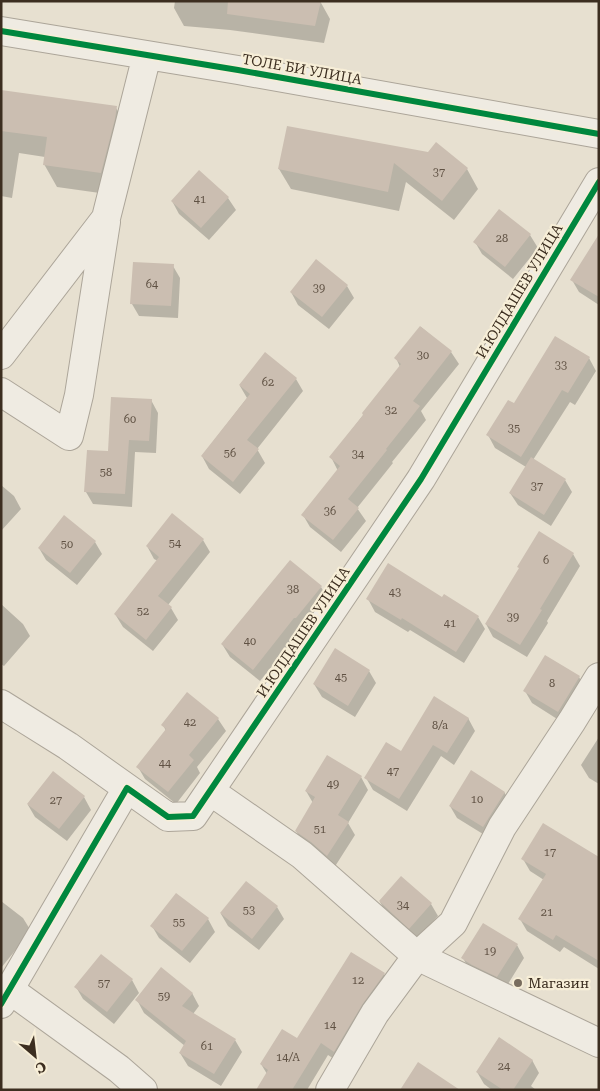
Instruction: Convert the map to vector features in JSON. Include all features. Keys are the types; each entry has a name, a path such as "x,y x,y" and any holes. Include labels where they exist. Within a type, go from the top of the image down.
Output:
{"street":[{"name":"ТОЛЕ БИ УЛИЦА","path":"1,31 238,70 599,134"},
{"path":"1,392 69,436 79,395 106,218 147,55"},
{"name":"И.ЮЛДАШЕВ УЛИЦА","path":"127,788 168,817 193,816 422,479 599,182"},
{"path":"1,355 106,218"},
{"path":"330,1090 375,1013 417,956 453,923 502,827 599,677"},
{"path":"1,704 68,746 127,788 6,997 118,1069 143,1090"},
{"path":"210,791 302,855 417,956 599,1043"}],"building":[{"path":"228,1 321,1 315,26 227,14"},
{"path":"1,90 117,106 101,173 43,165 47,137 1,131"},
{"path":"287,126 428,152 436,142 468,168 442,201 394,163 388,192 278,169"},
{"path":"199,170 229,197 201,228 171,201"},
{"path":"499,209 531,234 505,267 473,242"},
{"path":"599,234 599,297 570,280"},
{"path":"316,259 348,285 322,317 290,292"},
{"path":"133,262 174,264 171,306 130,304"},
{"path":"420,326 452,351 413,401 420,406 348,499 359,508 333,540 301,515 340,466 329,457 401,364 394,358"},
{"path":"555,336 590,357 568,393 562,390 521,457 486,435 508,400 514,403"},
{"path":"265,352 297,378 247,440 259,449 233,482 201,456 250,394 239,385"},
{"path":"111,397 152,399 149,441 129,440 125,494 84,492 87,450 108,451"},
{"path":"531,457 566,479 544,515 509,493"},
{"path":"172,513 204,539 158,596 172,607 146,640 114,614 159,557 146,546"},
{"path":"64,515 96,541 70,573 38,548"},
{"path":"539,531 574,553 520,645 485,624"},
{"path":"290,560 322,586 253,670 221,644"},
{"path":"388,563 442,597 444,594 479,616 456,652 402,618 401,620 366,599"},
{"path":"335,648 370,670 348,706 313,684"},
{"path":"545,655 580,676 558,712 523,691"},
{"path":"187,692 219,718 189,755 194,760 168,792 136,767 166,729 161,725"},
{"path":"434,696 469,718 447,753 433,745 399,799 364,778 386,742 401,751"},
{"path":"327,755 362,776 338,815 349,822 327,856 295,831 315,797 305,791"},
{"path":"471,770 505,792 483,827 449,806"},
{"path":"53,771 85,796 59,829 27,804"},
{"path":"543,823 599,857 599,961 556,935 553,940 518,919 546,874 521,859"},
{"path":"401,876 432,903 409,929 379,901"},
{"path":"246,881 278,906 252,939 220,913"},
{"path":"176,893 209,918 182,951 150,926"},
{"path":"483,923 518,944 497,977 461,958"},
{"path":"351,952 385,973 362,1005 334,1052 321,1043 292,1090 256,1090 268,1070 260,1064 282,1029 297,1038"},
{"path":"101,954 133,979 107,1012 74,987"},
{"path":"161,967 193,993 182,1006 236,1039 214,1074 179,1053 186,1041 135,1000"},
{"path":"499,1037 533,1060 513,1090 503,1090 476,1072"},
{"path":"418,1062 460,1090 400,1090"}],"cycle path":[{"path":"1,31 238,70 599,134"},
{"path":"1,1004 127,788 168,817 193,816 421,479 599,182"}],"place":[{"name":"Магазин","path":"518,983"}]}
